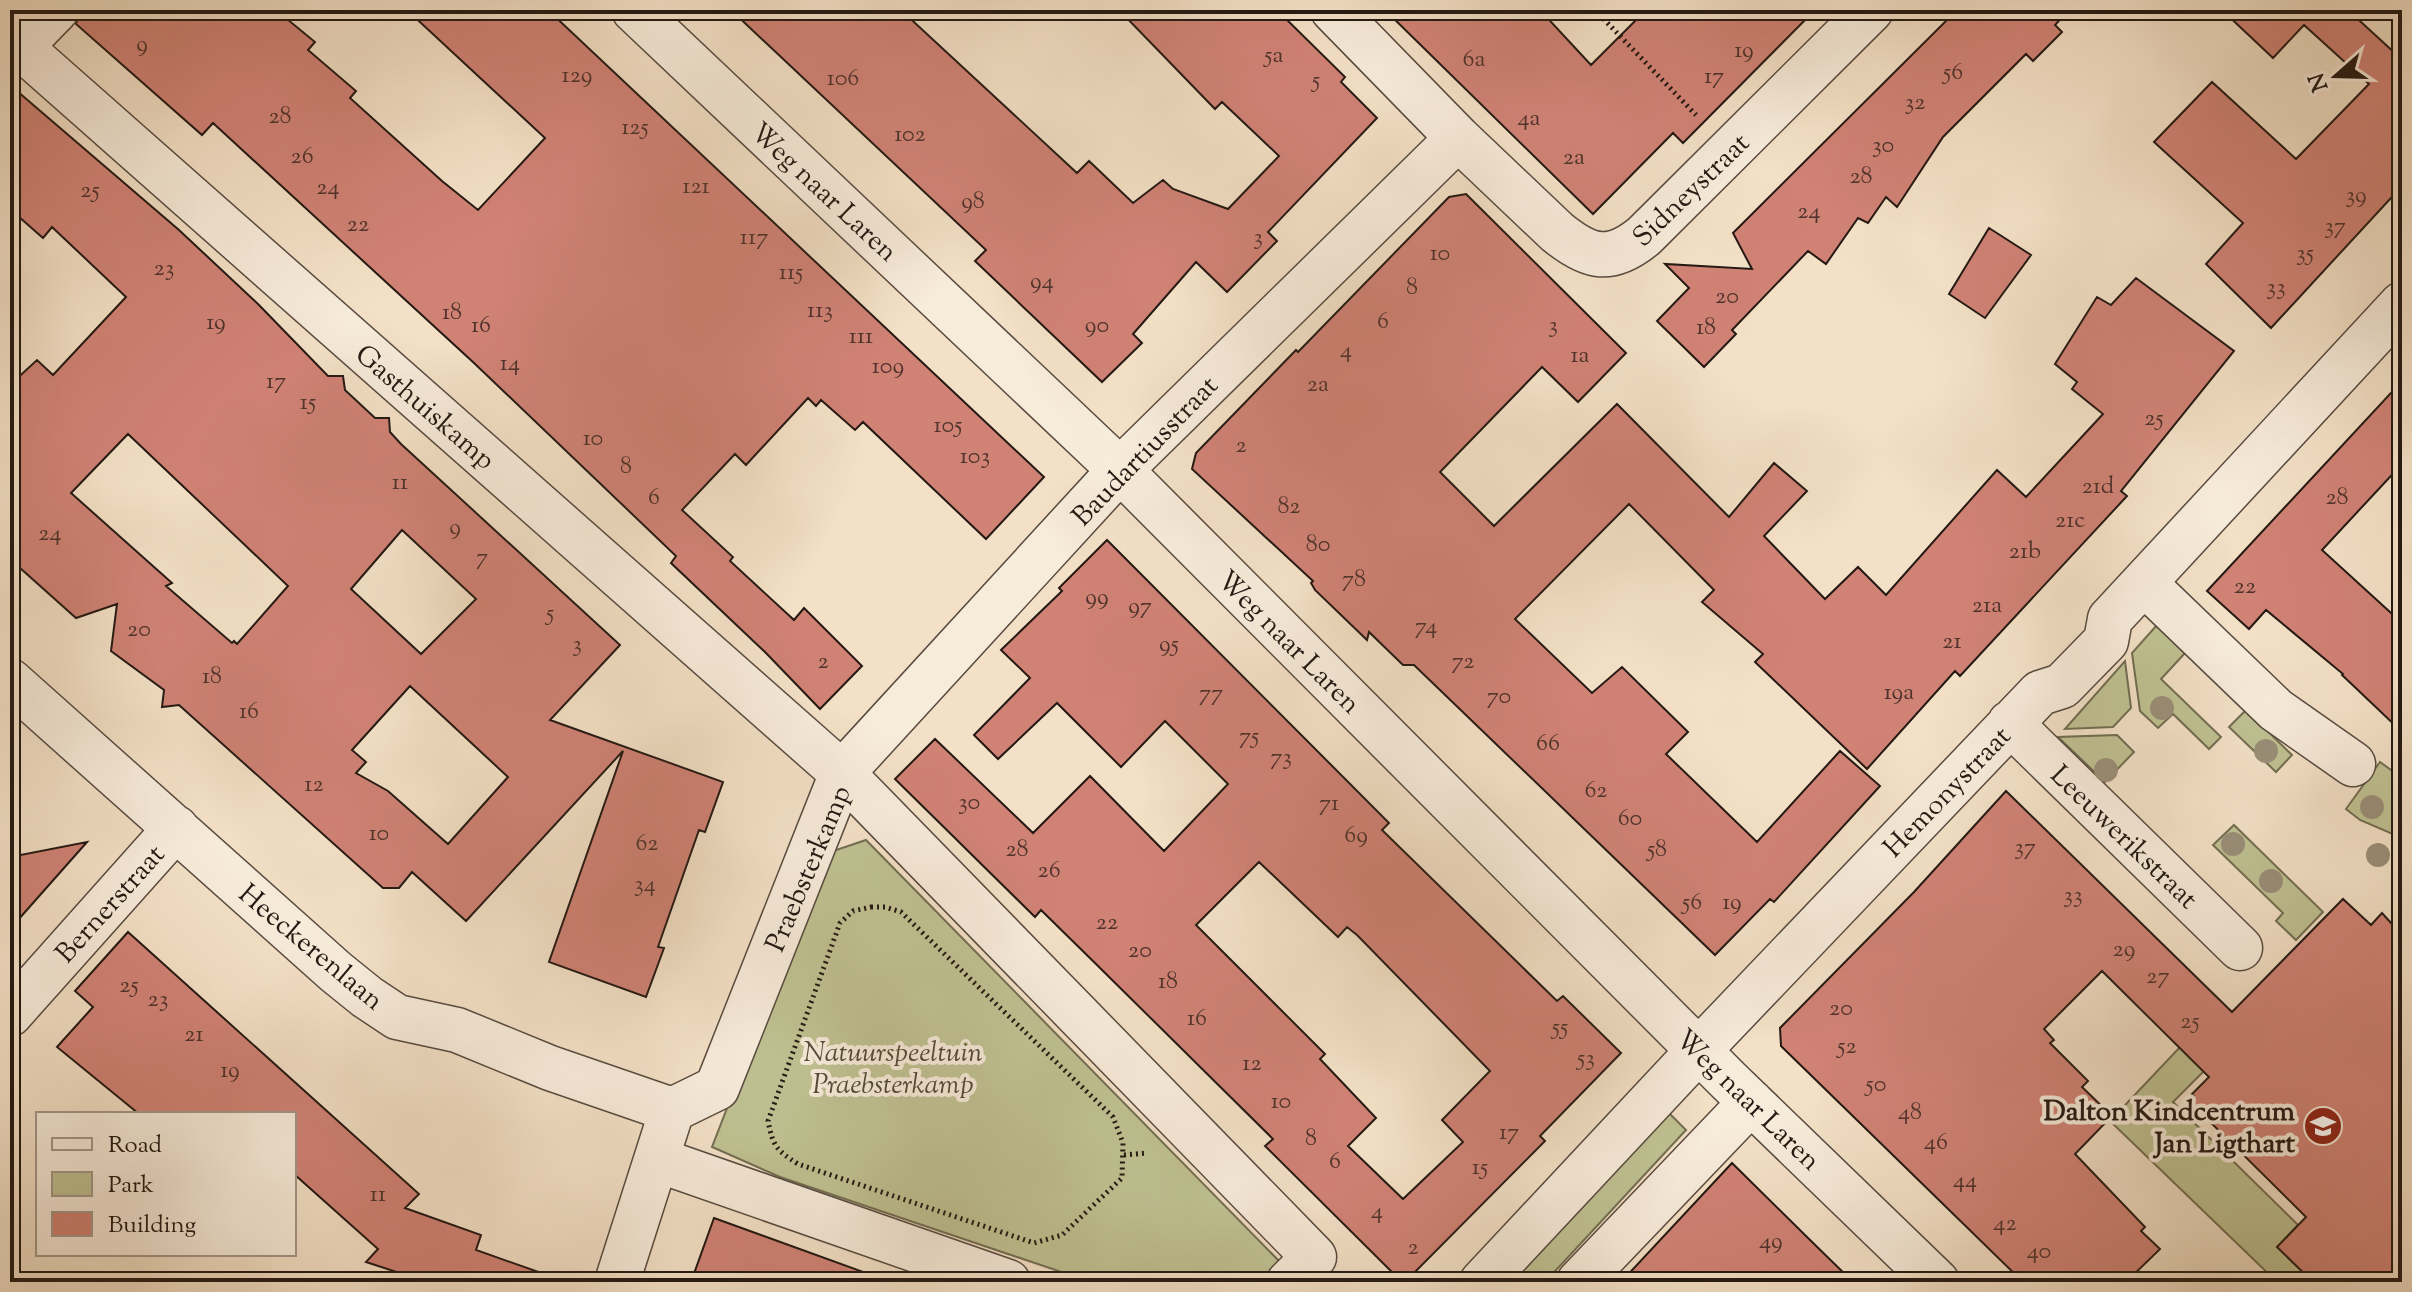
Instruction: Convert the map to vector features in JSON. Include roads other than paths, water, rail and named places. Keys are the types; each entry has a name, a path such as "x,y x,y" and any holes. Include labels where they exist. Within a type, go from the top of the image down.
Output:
{"street":[{"path":"15,42 56,10"},
{"name":"Weg naar Laren","path":"634,10 1120,470 1751,1102 1937,1282"},
{"name":"Sidneystraat","path":"1333,10 1458,138 1574,245 1608,256 1626,251 1644,236 1871,10"},
{"name":"Gasthuiskamp","path":"15,42 842,773"},
{"name":"Baudartiusstraat","path":"842,773 1120,470 1458,138"},
{"name":"Hemonystraat","path":"1482,1282 2010,723 2040,693 2062,686 2106,641 2110,619 2402,304"},
{"path":"2144,583 2276,710 2353,764"},
{"name":"Heeckerenlaan","path":"10,681 336,972 397,1017 457,1030 550,1068 672,1110"},
{"name":"Leeuwerikstraat","path":"2010,723 2240,948"},
{"name":"Praebsterkamp","path":"672,1110 717,1088 842,773 1314,1257 1289,1282"},
{"name":"Bernerstraat","path":"10,1014 176,828"},
{"path":"1579,1282 1751,1102"},
{"path":"617,1282 672,1110"},
{"path":"658,1160 1008,1282"}],"place":[{"name":"Dalton Kindcentrum Jan Ligthart","path":"2323,1126"}],"park label":[{"name":"Natuurspeeltuin Praebsterkamp","path":"893,1067"}]}
